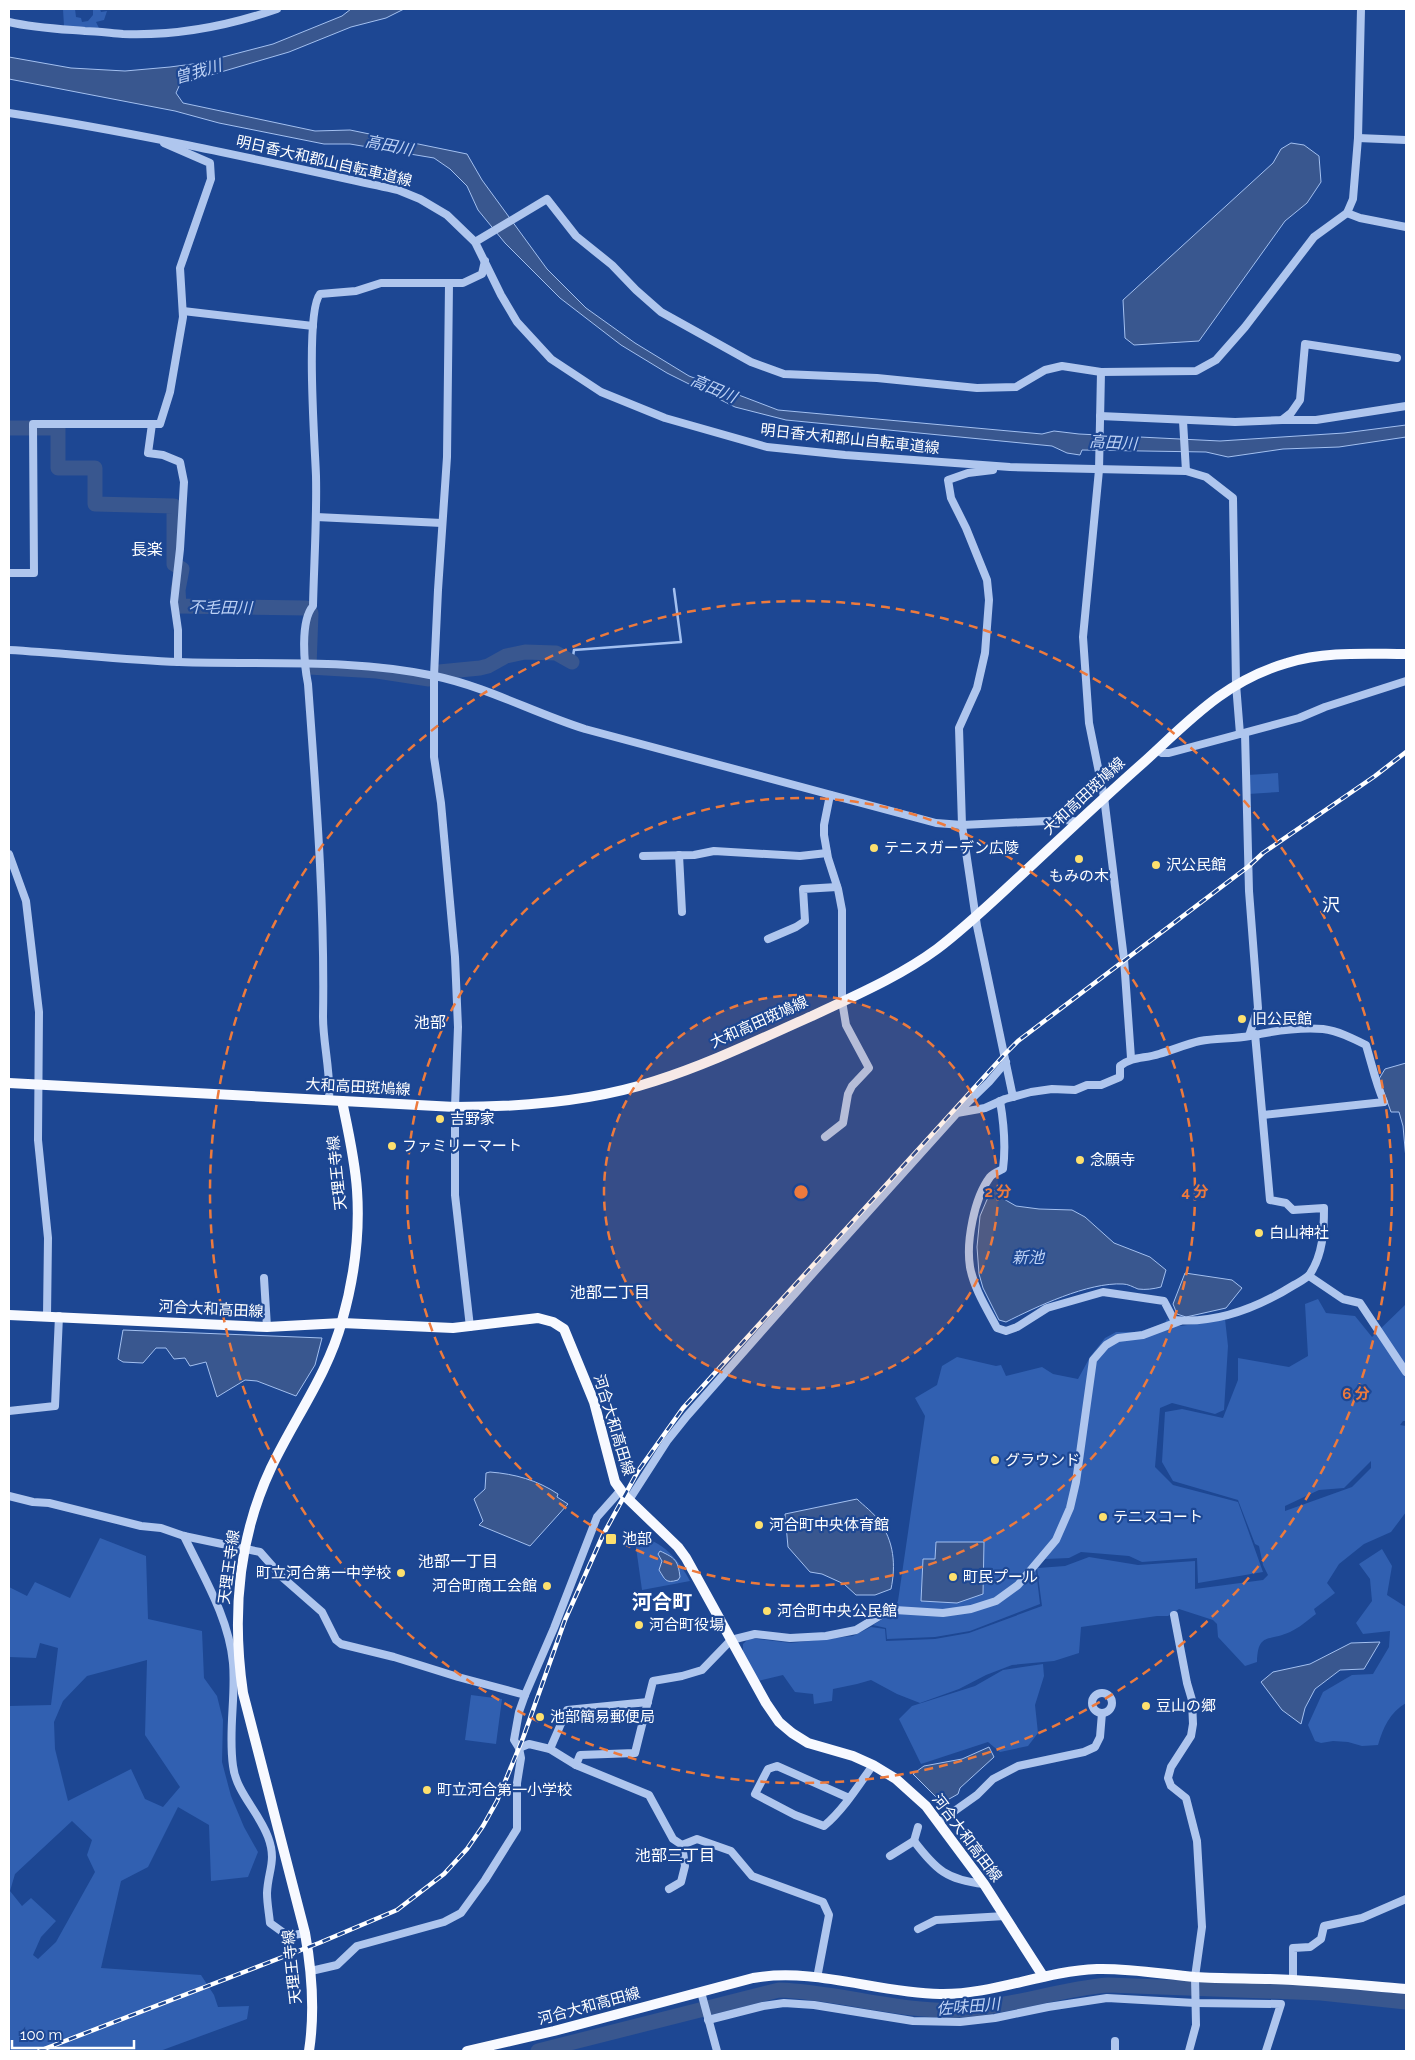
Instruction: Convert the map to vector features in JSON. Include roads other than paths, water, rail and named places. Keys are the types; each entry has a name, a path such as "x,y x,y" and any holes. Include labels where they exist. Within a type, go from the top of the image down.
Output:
{"main road":[{"name":"大和高田斑鳩線","path":"9,1083 455,1107 533,1104 616,1092 644,1084 694,1068 842,1001 912,966 935,951 975,918 1209,702 1236,684 1286,663 1315,656 1406,654"},
{"name":"天理王寺線","path":"309,2051 312,2017 310,1971 305,1933 243,1693 239,1663 238,1596 244,1554 261,1491 311,1394 342,1323 352,1277 357,1222 357,1191 354,1162 342,1101"},
{"name":"河合大和高田線","path":"9,1315 267,1327 342,1323 470,1327 538,1318 553,1322 564,1330 594,1402 612,1474 620,1491 686,1558 766,1703 779,1722 808,1743 853,1756 873,1765 913,1793 939,1822 984,1884 1043,1976"},
{"name":"河合大和高田線","path":"467,2051 554,2031 752,1978 773,1975 817,1978 918,1994 972,1993 1043,1976 1099,1969 1194,1976 1293,1980 1406,1989"}],"street":[{"path":"9,22 47,28 123,34 160,33 198,30 227,24 277,9"},
{"path":"477,241 546,199 576,236 612,265 661,312 751,362 784,374 877,378 978,388 1016,387 1045,370 1062,366 1100,372 1196,371 1216,360 1245,327 1314,237 1347,213 1354,199 1358,138 1361,9"},
{"name":"明日香大和郡山自転車道線","path":"9,113 102,127 152,137 398,190 420,199 447,215 477,241 501,295 517,322 551,359 602,392 665,418 767,447 855,456 1010,467 1186,468 1206,477 1233,498 1236,684"},
{"path":"9,573 34,574 33,424 160,424 170,392 183,311 180,268 211,179 210,162 152,137"},
{"path":"1358,138 1406,140"},
{"path":"1347,213 1360,218 1406,227"},
{"path":"329,1100 323,1019 325,989 322,877 307,663 309,611 313,606 316,517 313,326 316,299 320,294 356,291 381,283 463,283 475,279 482,274 485,260"},
{"path":"449,284 447,457 434,676 434,757 441,803 456,984 458,1027 455,1107 455,1195 470,1327"},
{"path":"183,311 313,326"},
{"path":"1282,420 1291,413 1300,400 1305,344 1397,358"},
{"path":"1100,372 1099,467 1083,636 1089,723 1104,797 1124,959 1131,1058"},
{"path":"1100,419 1184,424 1316,420 1406,406"},
{"path":"152,424 148,453 164,455 180,462 184,482 174,602 178,630 178,662"},
{"path":"1184,424 1186,468"},
{"path":"1010,467 968,473 948,480 951,498 966,528 987,580 989,600 985,653 977,688 959,728 962,826 975,918 1013,1097"},
{"path":"316,517 442,523"},
{"path":"9,650 178,662 307,663 379,667 434,676 477,688 585,729 936,823 962,826 1068,820 1077,822"},
{"path":"1157,750 1169,753 1299,718 1325,707 1406,681"},
{"path":"1000,1101 1004,1122 1005,1153 1003,1169 992,1175 986,1185 972,1222 970,1266 975,1284 997,1328 1006,1331 1017,1327 1048,1308 1103,1292 1164,1301 1174,1320 1214,1318 1251,1307 1277,1296 1309,1276 1325,1233 1324,1208 1293,1210 1286,1202 1271,1201 1263,1115 1252,1035 1258,1008 1249,891 1242,733 1236,684"},
{"path":"825,1137 843,1123 848,1094 852,1086 869,1068 846,1025 842,1001 842,910 827,853 824,825 830,795"},
{"path":"643,856 679,855 714,851 800,856 827,853"},
{"path":"9,854 26,901 39,1012 39,1154 48,1238 47,1316"},
{"path":"679,855 682,912"},
{"path":"768,939 796,928 805,921 803,889 837,887"},
{"path":"957,1113 985,1108 1000,1101 1038,1091 1052,1089 1075,1090 1088,1085 1101,1084 1120,1077 1120,1066 1131,1058 1143,1058 1198,1042 1265,1032 1321,1029 1351,1037 1366,1045 1376,1086 1384,1102 1263,1115"},
{"path":"630,1500 667,1441 692,1410 822,1262 957,1113 989,1082 1006,1062"},
{"path":"1309,1276 1343,1299 1360,1304 1406,1372"},
{"path":"264,1278 267,1327"},
{"path":"9,1411 55,1406 58,1316"},
{"path":"576,1764 580,1755 635,1753 653,1681 702,1670 731,1640 755,1634 790,1638 826,1636 856,1630 886,1612 895,1610 943,1613 971,1609 996,1601 1018,1585 1056,1540 1070,1508 1077,1475 1093,1360 1106,1345 1118,1338 1143,1335 1182,1320"},
{"path":"310,1971 337,1965 357,1946 444,1922 461,1913 485,1880 517,1829 517,1783 521,1758 519,1748 514,1740 519,1712 597,1517 620,1491"},
{"path":"9,1496 33,1502 49,1503 141,1526 161,1528 184,1536 256,1550 282,1577 322,1612 336,1640 341,1644 394,1657 525,1695"},
{"path":"184,1536 217,1606 232,1652 233,1697 230,1728 233,1767 238,1782 268,1836 274,1856 267,1892 270,1923 288,1936 305,1933"},
{"path":"1174,1615 1192,1700 1193,1724 1191,1736 1171,1767 1168,1778 1171,1786 1186,1798 1197,1841 1202,1927 1194,1976 1196,2025 1189,2051"},
{"path":"550,1749 567,1710 648,1702"},
{"path":"939,1822 977,1795 993,1779 1018,1766 1084,1752 1095,1746 1100,1737 1102,1713"},
{"path":"519,1748 529,1744 550,1749 576,1764 649,1795 673,1839 682,1845 685,1866 680,1882 669,1888"},
{"path":"849,1798 777,1766 768,1769 755,1794 795,1815 824,1826 835,1816 849,1798 873,1765"},
{"path":"890,1856 914,1841 918,1827"},
{"path":"682,1845 697,1839 731,1851 752,1876 823,1902 829,1915 817,1978"},
{"path":"914,1841 928,1860 945,1875 967,1882 984,1884"},
{"path":"1293,1980 1293,1948 1310,1947 1321,1939 1324,1926 1362,1918 1406,1899"},
{"path":"918,1929 936,1920 1005,1916"},
{"path":"701,1992 717,2051"},
{"path":"708,2020 763,2006 784,2003 814,2005 913,2020 960,2022 995,2018 1048,2007 1107,1998 1195,2003 1281,2004 1266,2051"},
{"path":"1115,2041 1115,2051"}],"water":[{"path":"351,9 404,9 386,18 351,27 289,52 180,84 176,93 183,103 315,131 350,130 467,154 482,180 547,269 586,308 635,343 689,376 778,410 1042,434 1054,431 1220,441 1344,433 1406,425 1406,437 1339,447 1283,449 1228,457 1206,452 1082,450 1080,455 1067,453 1052,446 786,420 735,407 667,373 621,345 560,298 505,243 478,210 467,186 450,169 434,158 350,144 324,144 219,123 175,111 9,79 9,57 71,68 125,71 200,63 273,44 342,16"},
{"path":"1291,143 1304,145 1319,156 1321,182 1307,203 1285,221 1199,341 1134,345 1125,338 1123,300 1273,163 1281,149"},
{"path":"1406,1063 1406,1159 1403,1126 1399,1112 1391,1112 1379,1079 1385,1069"},
{"name":"新池","path":"992,1188 1002,1198 1016,1206 1072,1210 1085,1217 1114,1243 1150,1257 1166,1270 1161,1287 1138,1289 1127,1284 1109,1284 1094,1287 1032,1309 1006,1322 999,1320 983,1288 979,1274 977,1247 980,1216"},
{"path":"1185,1273 1232,1280 1242,1288 1226,1308 1186,1317 1177,1314 1173,1304"},
{"path":"123,1330 322,1338 315,1365 296,1396 257,1381 245,1380 217,1397 206,1362 190,1366 185,1358 174,1359 166,1348 156,1348 143,1363 123,1362 118,1359"},
{"path":"486,1473 508,1474 534,1481 558,1494 557,1497 568,1504 530,1546 479,1525 483,1521 474,1499 485,1489"},
{"path":"857,1499 874,1515 884,1529 891,1545 893,1571 891,1589 875,1595 856,1595 844,1584 822,1574 810,1572 788,1547 785,1514"},
{"name":"町民プール","path":"936,1542 984,1542 983,1594 957,1603 921,1601 923,1559 935,1559"},
{"path":"660,1551 677,1563 680,1577 678,1580 666,1580 659,1570 662,1561 658,1554"},
{"path":"1380,1642 1364,1669 1340,1670 1315,1689 1305,1708 1301,1724 1282,1710 1261,1682 1273,1672 1310,1664 1351,1643"},
{"path":"989,1747 994,1757 960,1788 958,1794 942,1803 913,1774 924,1766 962,1759"}],"waterway":[{"name":"不毛田川","path":"9,428 58,428 58,468 95,468 95,504 174,506 174,564 182,569 178,590 179,606 306,608 311,613 309,667 377,671 429,679"},
{"path":"572,662 574,650 681,642 674,589"},
{"name":"不毛田川","path":"439,672 480,668 488,666 506,656 525,652 556,653 572,662"},
{"name":"佐味田川","path":"538,2051 779,1990 825,1994 893,2006 938,2010 980,2008 1071,1990 1108,1985 1321,1993 1406,2002"}],"railway":[{"path":"39,2051 319,1943 397,1910 444,1874 467,1849 497,1801 523,1738 565,1620 603,1535 638,1471 683,1408 1018,1041 1249,866 1263,853 1375,776 1406,752"}],"place":[{"name":"テニスガーデン広陵","path":"874,848"},
{"name":"もみの木","path":"1079,859"},
{"name":"沢公民館","path":"1156,865"},
{"name":"旧公民館","path":"1242,1019"},
{"name":"吉野家","path":"440,1119"},
{"name":"ファミリーマート","path":"392,1146"},
{"name":"念願寺","path":"1080,1160"},
{"name":"白山神社","path":"1259,1233"},
{"name":"グラウンド","path":"995,1460"},
{"name":"テニスコート","path":"1103,1517"},
{"name":"河合町中央体育館","path":"759,1525"},
{"name":"池部","path":"611,1539"},
{"name":"町立河合第一中学校","path":"401,1573"},
{"name":"町民プール","path":"953,1577"},
{"name":"河合町商工会館","path":"547,1586"},
{"name":"河合町中央公民館","path":"767,1611"},
{"name":"河合町役場","path":"639,1625"},
{"name":"豆山の郷","path":"1146,1706"},
{"name":"池部簡易郵便局","path":"540,1717"},
{"name":"町立河合第一小学校","path":"427,1790"}],"district":[{"name":"長楽","path":"147,549"},
{"name":"沢","path":"1331,905"},
{"name":"池部","path":"430,1022"},
{"name":"池部二丁目","path":"610,1292"},
{"name":"池部一丁目","path":"458,1561"},
{"name":"河合町","path":"662,1602"},
{"name":"池部三丁目","path":"675,1855"}],"water label":[{"name":"曽我川","path":"198,71"},
{"name":"高田川","path":"389,145"},
{"name":"高田川","path":"714,388"},
{"name":"高田川","path":"1113,442"}]}
